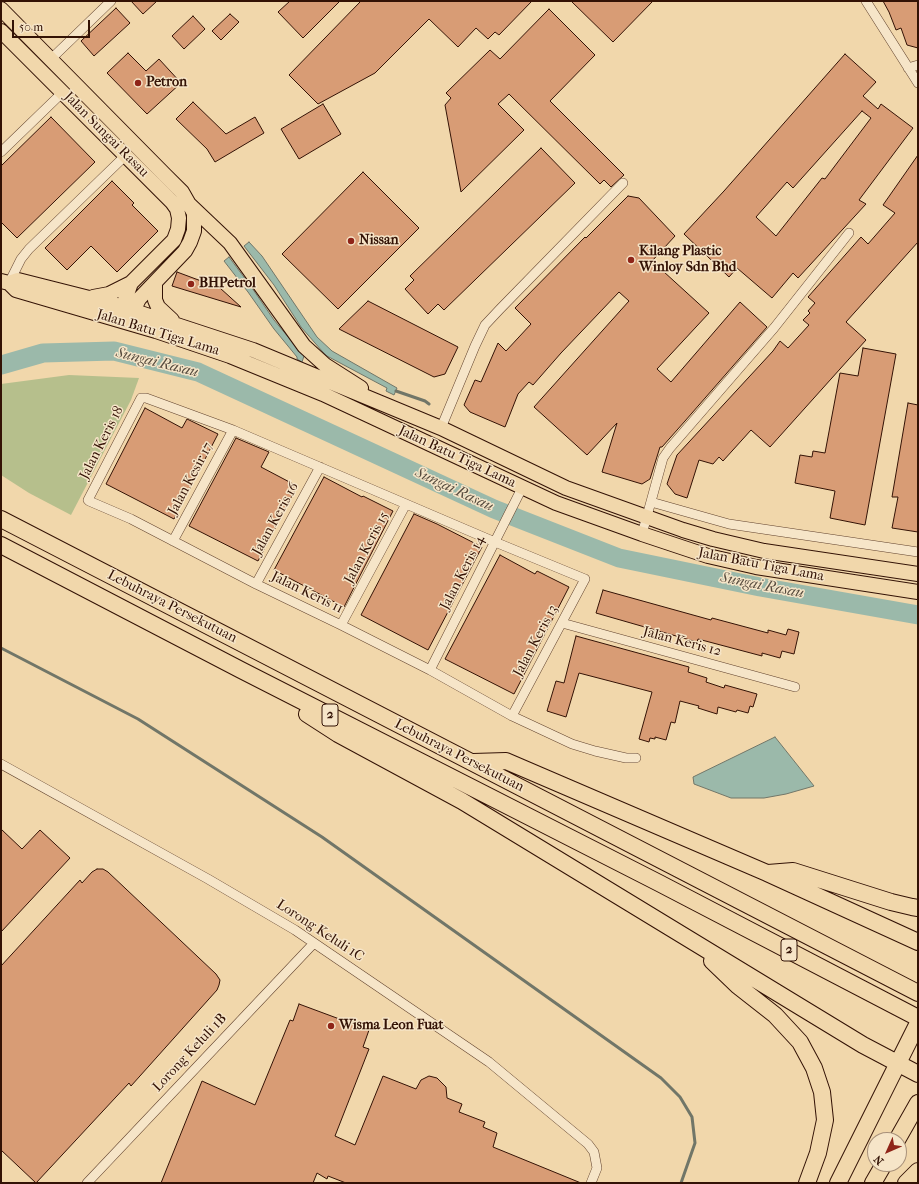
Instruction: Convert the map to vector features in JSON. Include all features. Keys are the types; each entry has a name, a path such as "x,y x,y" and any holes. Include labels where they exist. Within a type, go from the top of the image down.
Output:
{"highway":[{"name":"Lebuhraya Persekutuan","path":"1,519 918,993"},
{"name":"Lebuhraya Persekutuan","path":"1,545 241,670 659,883 918,1018"},
{"path":"241,670 338,734 462,801 863,1046 918,1074"},
{"path":"471,762 506,761 767,873 918,942"},
{"path":"767,873 793,871 891,902 912,908 918,908"},
{"path":"691,940 738,986 775,1015 800,1042 814,1068 822,1092 825,1120 818,1153 807,1183"},
{"path":"838,1183 918,1023"},
{"path":"902,1132 918,1103"},
{"path":"906,1183 918,1171"},
{"path":"873,1183 879,1172"}],"main road":[{"name":"Jalan Sungai Rasau","path":"1,9 182,192 190,205"},
{"name":"Jalan Sungai Rasau","path":"1,31 126,155 177,209 179,218 178,229 174,240 131,283"},
{"path":"127,308 155,283 183,254 190,242 195,223 194,213 190,205"},
{"path":"190,205 230,243 304,346 325,365 390,407"},
{"name":"Jalan Batu Tiga Lama","path":"5,282 18,280 91,298 127,308 253,350 441,428 566,488 713,539 764,551 918,574"},
{"name":"Jalan Batu Tiga Lama","path":"5,282 16,290 230,356 323,394 556,503 642,534 708,556 756,567 918,592"},
{"path":"91,298 109,294 131,283"},
{"path":"123,322 131,283"},
{"path":"155,283 154,300 158,307 164,314 180,326"}],"street":[{"path":"51,59 111,1"},
{"path":"866,1 918,83"},
{"path":"908,68 918,65"},
{"path":"1,152 63,92"},
{"path":"5,282 29,249 126,155"},
{"path":"441,428 485,325 623,183"},
{"path":"642,534 663,458 774,328 850,233"},
{"name":"Jalan Keris 18","path":"88,500 141,398 146,398 233,430"},
{"path":"233,430 495,542"},
{"name":"Jalan Kesir 17","path":"173,541 233,430"},
{"name":"Jalan Keris 16","path":"256,584 320,467"},
{"name":"Jalan Keris 14","path":"430,670 522,488"},
{"name":"Jalan Keris 11","path":"88,500 131,519 256,584 342,625 430,670 512,716 578,746 626,758 636,758"},
{"path":"651,502 729,524 918,552"},
{"name":"Jalan Keris 15","path":"342,625 406,504"},
{"name":"Jalan Keris 13","path":"495,542 585,579 512,716"},
{"name":"Jalan Keris 12","path":"562,623 795,687"},
{"name":"Lorong Keluli 1C","path":"1,764 208,879 295,930 489,1062 588,1144 594,1152 597,1168 591,1183"},
{"name":"Lorong Keluli 1B","path":"88,1183 314,943"}],"green space":[{"path":"69,375 139,378 131,400 71,515 29,493 1,475 1,384"}],"shaded area":[{"path":"249,242 262,256 317,337 332,351 397,388 394,395 386,391 387,388 327,356 322,351 301,327 274,285 244,246"},
{"path":"229,257 274,320 304,356 302,362 297,359 224,261"},
{"path":"775,737 814,786 786,794 764,798 731,798 694,784 693,777"}],"building":[{"path":"131,1 157,1 143,14"},
{"path":"290,1 340,1 303,38 278,12"},
{"path":"361,1 532,1 499,35 495,32 488,39 476,28 458,47 429,19 375,73 318,104 289,75"},
{"path":"571,1 653,1 613,42"},
{"path":"883,1 918,1 918,48 907,45 901,28 896,30"},
{"path":"116,8 130,23 94,56 81,41"},
{"path":"549,9 595,55 550,101 624,175 611,187 604,180 600,184 509,94 498,104 524,130 461,192 445,105 451,98 446,93 490,50 500,59"},
{"path":"230,14 239,22 221,40 212,31"},
{"path":"193,16 205,29 184,49 172,36"},
{"name":"Petron","path":"128,53 146,71 159,59 181,83 147,114 107,73"},
{"path":"845,54 876,82 863,96 878,109 881,104 913,128 859,200 866,204 798,278 793,273 772,298 737,268 729,277 684,234","holes":["862,111 871,118 825,179 822,178 776,236 756,217 787,182 793,188"]},
{"path":"193,102 226,134 255,117 264,133 215,162 207,149 176,119"},
{"path":"323,104 341,134 299,159 281,129"},
{"path":"51,117 95,162 17,238 1,222 1,166"},
{"path":"541,148 575,183 444,310 438,304 428,314 405,289 414,280 410,276"},
{"path":"918,155 918,242 846,322 866,340 770,447 751,430 723,461 719,457 713,464 699,460 687,498 675,494 667,484 677,455 773,351 780,341 788,348 809,325 803,320 810,313 808,311 815,303 808,297 861,237 868,244 895,213 883,205"},
{"name":"Nissan","path":"363,172 419,228 338,309 282,254"},
{"path":"112,181 134,203 132,205 158,231 117,272 91,246 67,270 45,248"},
{"path":"628,196 639,198 675,236 652,261 709,313 657,369 671,382 740,302 767,327 662,447 660,447 650,479 642,484 602,472 617,423 587,455 534,407 629,301 619,292 533,385 529,382 518,394 505,427 470,412 464,405 475,380 481,382 498,343 506,351 531,324 515,308"},
{"name":"BHPetrol","path":"177,272 220,288 241,307 172,286"},
{"path":"368,301 458,347 445,374 434,377 339,329"},
{"path":"863,348 896,354 865,525 830,518 835,491 795,483 800,455 812,457 813,451 825,453 840,373 858,376"},
{"path":"908,403 918,405 918,532 892,528 898,497 892,497"},
{"path":"145,408 182,428 187,419 218,434 174,519 106,484"},
{"path":"236,438 269,452 261,467 297,486 258,561 189,526"},
{"path":"324,477 393,511 344,607 274,570"},
{"path":"414,514 482,547 428,650 361,615"},
{"path":"500,555 535,574 537,571 569,587 514,694 445,659"},
{"path":"603,590 711,620 712,618 768,633 768,630 786,635 788,629 799,632 794,654 782,651 780,658 762,653 762,656 698,639 697,642 596,613"},
{"path":"576,636 689,667 688,672 707,678 706,682 724,688 725,685 757,694 753,707 750,706 748,713 737,710 736,712 718,707 717,714 698,708 699,706 680,701 675,723 671,722 666,740 655,737 655,739 650,738 649,742 639,739 652,692 579,673 566,717 547,711 556,681 564,683"},
{"path":"1,829 22,849 40,830 70,858 1,932"},
{"path":"97,869 103,869 108,872 216,974 220,980 217,990 131,1086 129,1083 36,1183 1,1150 1,966 80,880 82,883 92,872"},
{"path":"299,1004 369,1030 363,1047 369,1049 335,1136 355,1145 383,1076 416,1089 421,1080 429,1076 437,1078 446,1087 447,1098 462,1104 459,1112 485,1122 483,1127 497,1133 493,1147 581,1183 346,1183 328,1176 327,1179 317,1173 313,1183 161,1183 202,1081 255,1105 290,1020 293,1021"}],"waterway":[{"name":"Sungai Rasau","path":"1,365 43,353 114,351 198,372 494,509 619,558 760,587 918,615"},
{"path":"396,391 425,401 429,404"},
{"path":"1,648 138,719 322,837 661,1078 680,1097 692,1117 695,1143 681,1183"}],"place":[{"name":"Petron","path":"138,83"},
{"name":"Nissan","path":"351,241"},
{"name":"Kilang Plastic Winloy Sdn Bhd","path":"631,260"},
{"name":"BHPetrol","path":"191,284"},
{"name":"Wisma Leon Fuat","path":"331,1026"}]}
